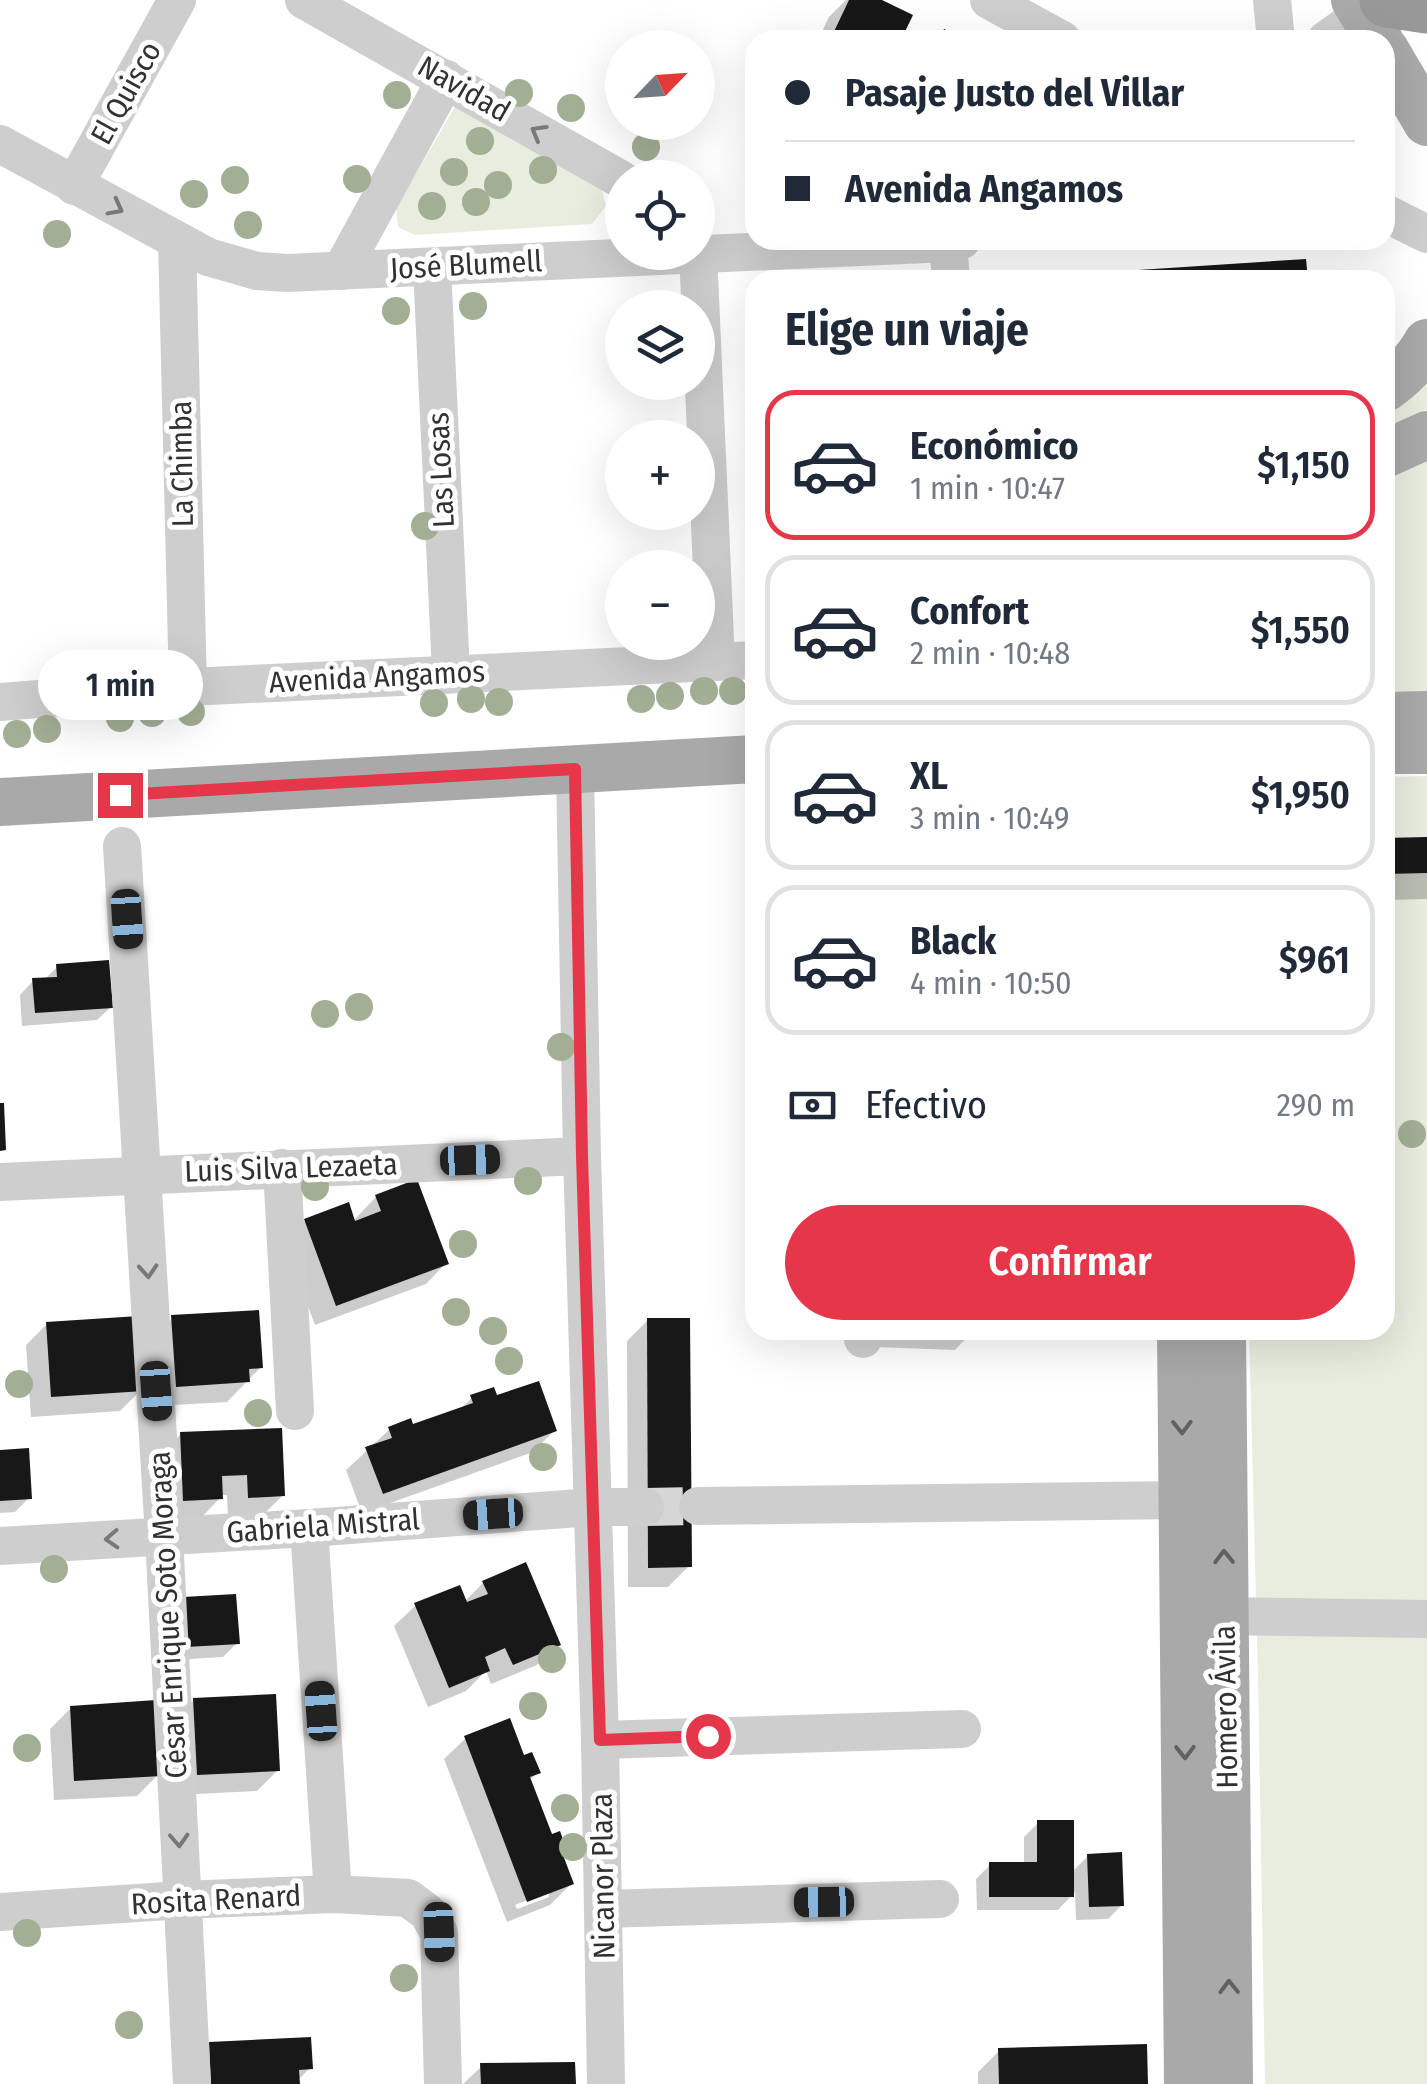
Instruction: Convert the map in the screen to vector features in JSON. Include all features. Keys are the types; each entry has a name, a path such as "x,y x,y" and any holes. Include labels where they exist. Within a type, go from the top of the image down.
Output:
{"highway":[{"path":"1366,24 1427,6"}],"main road":[{"path":"1395,71 1427,122"},
{"path":"1395,379 1427,343"},
{"path":"1395,449 1427,435"},
{"path":"1395,716 1427,716"},
{"path":"1395,750 1427,750"},
{"path":"0,802 745,760"},
{"name":"Homero Ávila","path":"1181,1340 1188,2084"},
{"name":"Homero Ávila","path":"1222,1340 1230,2084"}],"street":[{"name":"El Quisco","path":"74,186 177,0"},
{"name":"Navidad","path":"304,0 605,170"},
{"path":"989,0 1044,30"},
{"path":"341,271 446,78"},
{"name":"José Blumell","path":"0,144 208,257 257,271 287,274 605,257"},
{"path":"1395,217 1427,234"},
{"name":"La Chimba","path":"176,241 188,687"},
{"name":"José Blumell","path":"715,252 954,254"},
{"name":"Las Losas","path":"432,267 451,673"},
{"path":"699,270 716,662"},
{"name":"Avenida Angamos","path":"0,702 188,687 745,661"},
{"name":"Nicanor Plaza","path":"575,769 606,2084"},
{"name":"César Enrique Soto Moraga","path":"122,846 192,2084"},
{"name":"Luis Silva Lezaeta","path":"0,1182 582,1156"},
{"path":"282,1168 295,1412"},
{"path":"698,1506 1183,1500"},
{"name":"Gabriela Mistral","path":"0,1546 646,1507"},
{"path":"309,1528 333,1894"},
{"path":"1225,1616 1427,1618"},
{"path":"600,1740 962,1730"},
{"name":"Rosita Renard","path":"0,1912 333,1894 408,1898 428,1913 439,1932 443,2084"},
{"path":"603,1909 940,1899"}],"shaded area":[{"path":"459,100 602,190 605,202 592,224 415,235 398,227 396,208"},
{"path":"1427,374 1427,410 1395,424 1395,397"},
{"path":"1427,446 1427,697 1395,697 1395,460"},
{"path":"1427,776 1427,2084 1265,2084 1249,1340 1395,1340 1395,777"}],"building":[{"path":"849,0 882,0 913,15 906,30 835,30"},
{"path":"1306,259 1307,270 1138,270"},
{"path":"1427,837 1427,873 1395,874 1395,838"},
{"path":"109,960 113,1008 35,1013 32,978 57,977 56,964"},
{"path":"0,1103 4,1103 6,1150 0,1151"},
{"path":"417,1179 449,1264 336,1306 304,1219 349,1202 355,1221 381,1211 375,1195"},
{"path":"259,1310 263,1368 249,1369 250,1382 176,1387 171,1315"},
{"path":"139,1316 144,1391 51,1397 46,1322"},
{"path":"647,1318 690,1318 692,1567 648,1568"},
{"path":"539,1381 557,1431 383,1494 365,1447 392,1438 388,1427 411,1418 413,1424 473,1403 470,1395 494,1387 497,1395"},
{"path":"282,1428 285,1496 248,1498 247,1475 222,1476 223,1499 183,1501 180,1432"},
{"path":"29,1448 32,1499 0,1501 0,1450"},
{"path":"526,1562 561,1645 513,1665 505,1648 485,1657 490,1671 449,1688 414,1603 460,1585 467,1602 488,1594 482,1581"},
{"path":"236,1594 240,1644 186,1647 183,1597"},
{"path":"276,1694 280,1771 197,1775 193,1698"},
{"path":"156,1700 161,1776 74,1781 70,1706"},
{"path":"510,1718 524,1755 532,1752 541,1773 530,1777 552,1834 560,1831 568,1853 563,1855 574,1884 527,1902 464,1736"},
{"path":"1037,1820 1074,1820 1074,1897 989,1897 989,1862 1037,1862"},
{"path":"1122,1852 1124,1906 1089,1907 1087,1854"},
{"path":"311,2037 313,2069 299,2070 300,2084 211,2084 209,2042"},
{"path":"1147,2044 1148,2084 999,2084 998,2048"},
{"path":"575,2062 576,2084 481,2084 480,2063"}],"tunnel":[{"path":"645,1507 698,1506"}],"route":[{"path":"120,795 575,769 600,1740 708,1736"}]}
